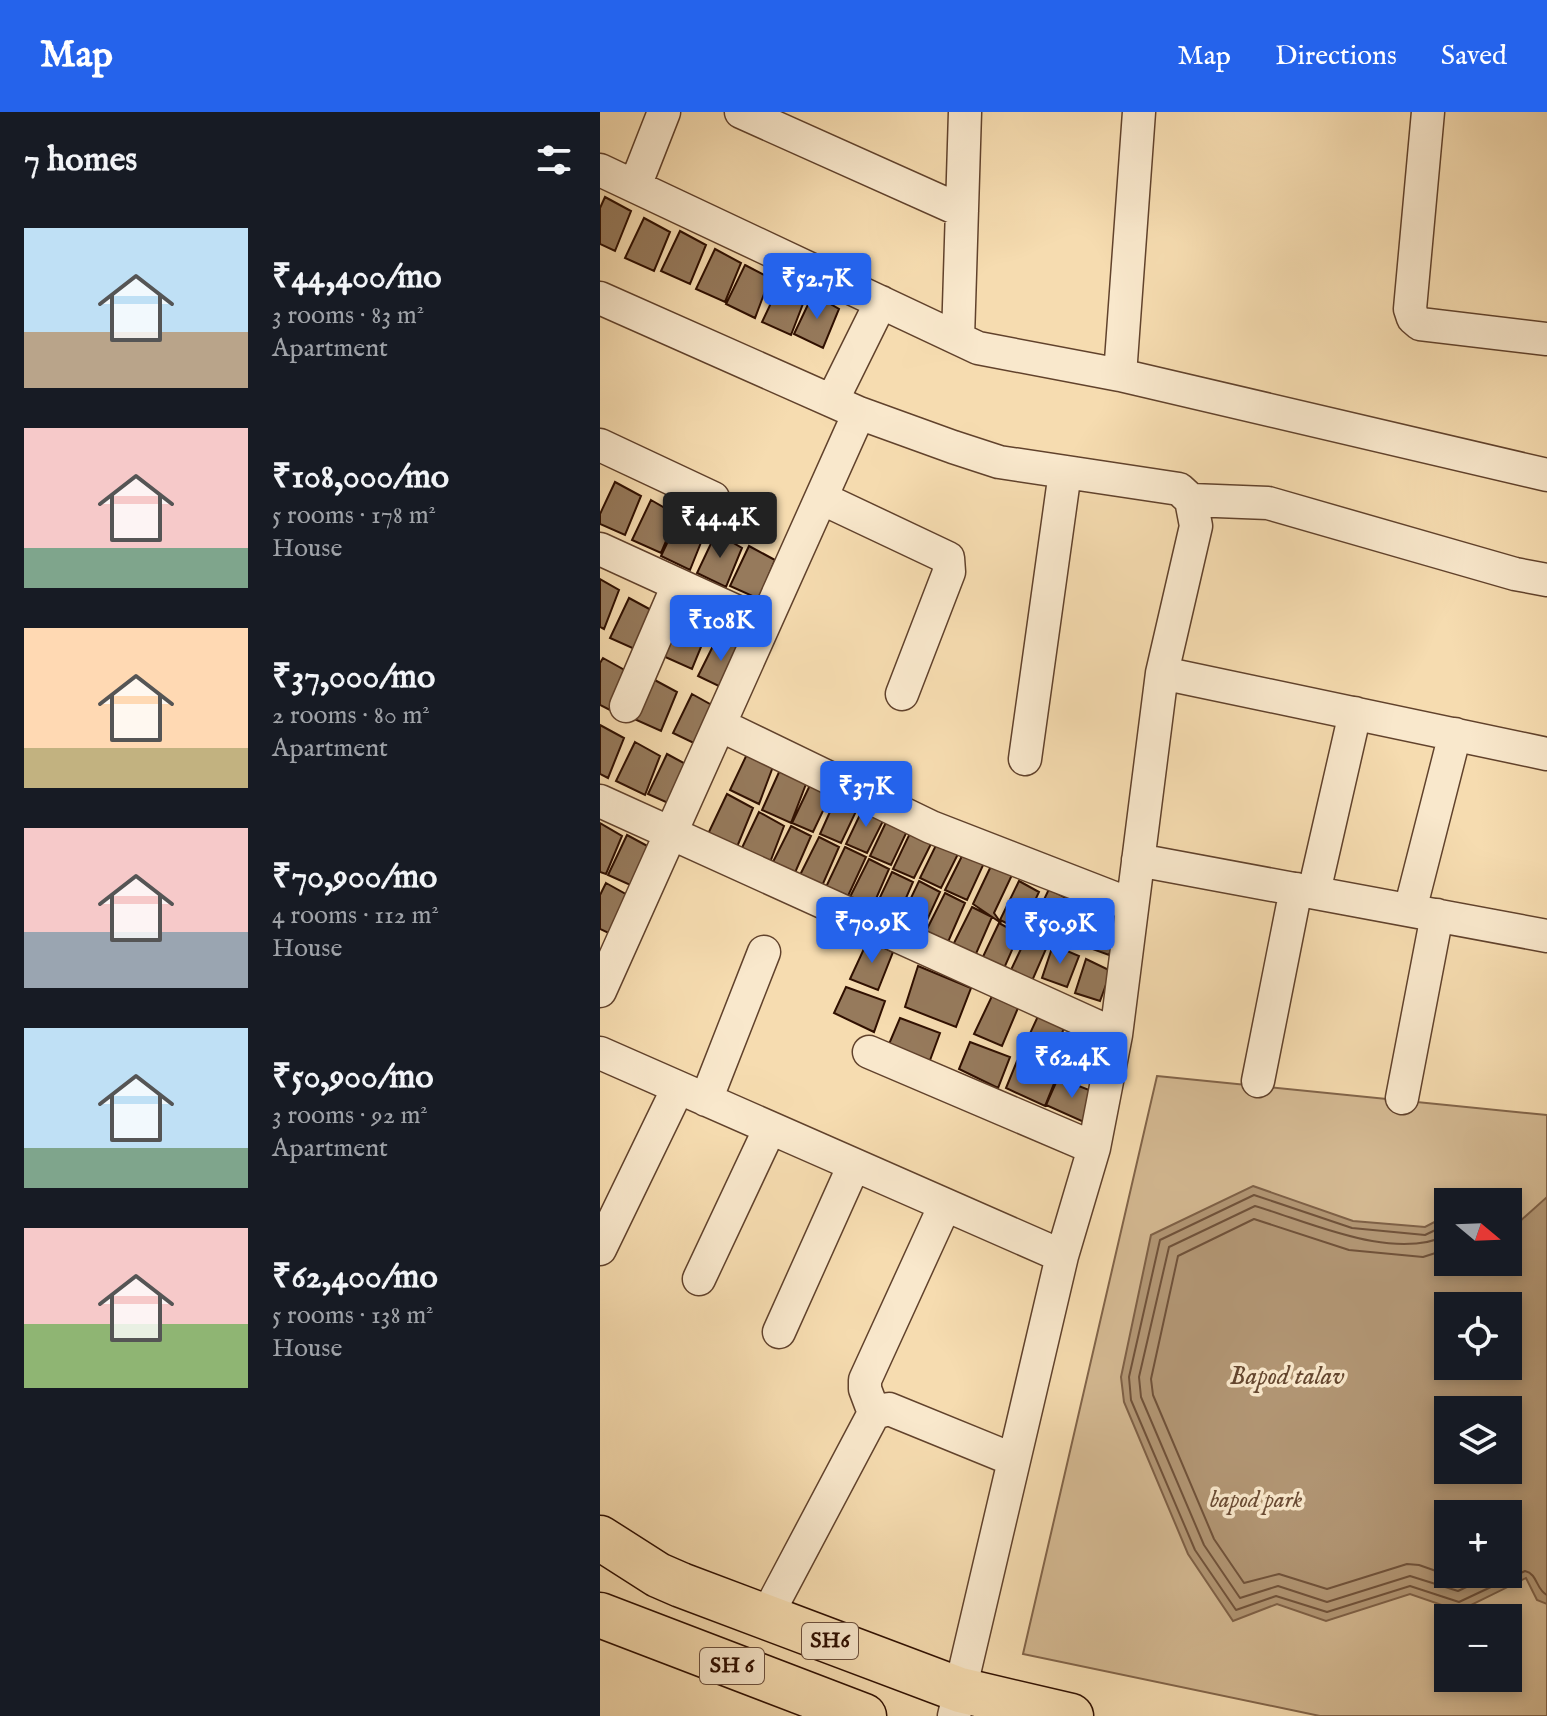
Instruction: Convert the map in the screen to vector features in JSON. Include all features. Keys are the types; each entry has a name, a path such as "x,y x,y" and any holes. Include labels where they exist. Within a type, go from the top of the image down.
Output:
{"main road":[{"name":"SH6","path":"600,1538 658,1575 766,1617 957,1703 1071,1716"},
{"name":"SH 6","path":"600,1615 864,1716"}],"street":[{"path":"635,186 664,112"},
{"path":"741,112 962,211"},
{"path":"958,338 965,112"},
{"path":"1120,375 1139,112"},
{"path":"1428,112 1410,309 1413,318 1420,324 1547,339"},
{"path":"600,170 978,348 1120,375 1547,475"},
{"path":"600,298 846,407 999,462 1179,489 1191,500 1196,526 1162,673 1116,1035 1094,1148 1062,1256 957,1703"},
{"path":"600,991 609,944 671,833 821,498 846,407 881,302"},
{"path":"600,445 713,498"},
{"path":"1025,759 1065,472"},
{"path":"821,498 948,558 949,572 902,694"},
{"path":"1191,500 1268,503 1515,574 1547,580"},
{"path":"600,549 764,624"},
{"path":"626,706 678,585"},
{"path":"1162,673 1547,754"},
{"path":"1258,1081 1305,891 1355,713"},
{"path":"720,725 931,827 1132,905"},
{"path":"1402,1098 1424,913 1455,734"},
{"path":"600,801 1116,1035"},
{"path":"1138,860 1547,936"},
{"path":"600,1249 692,1094 764,952"},
{"path":"869,1052 1094,1148"},
{"path":"600,1053 1062,1256"},
{"path":"699,1279 770,1128"},
{"path":"779,1332 854,1165"},
{"path":"874,1413 865,1380 945,1205"},
{"path":"766,1617 874,1413 889,1409 1014,1460"}],"green space":[{"name":"bapod park","path":"1157,1076 1547,1115 1547,1716 1320,1716 1023,1654"}],"water":[{"name":"Bapod talav","path":"1253,1186 1353,1221 1425,1227 1434,1222 1434,1276 1522,1276 1522,1219 1547,1197 1547,1604 1537,1600 1526,1578 1522,1580 1522,1500 1434,1500 1434,1588 1506,1588 1473,1604 1439,1604 1410,1594 1326,1621 1277,1604 1233,1621 1188,1554 1124,1402 1121,1377 1151,1235"}],"building":[{"path":"605,197 631,211 615,251 600,244 600,208"},
{"path":"644,218 670,232 654,271 625,258"},
{"path":"680,231 706,245 690,284 661,271"},
{"path":"715,249 741,263 725,302 696,289"},
{"path":"745,265 770,278 755,318 726,304"},
{"path":"781,282 806,296 791,335 762,322"},
{"path":"813,294 839,309 823,348 794,334"},
{"path":"615,482 641,496 625,535 600,524 600,514"},
{"path":"651,500 677,515 661,553 632,540"},
{"path":"680,516 706,530 690,570 661,556"},
{"path":"716,533 742,548 726,587 697,573"},
{"path":"749,546 775,560 759,599 730,586"},
{"path":"600,579 619,590 604,629 600,627"},
{"path":"629,598 655,612 639,651 610,638"},
{"path":"683,616 708,630 692,669 663,656"},
{"path":"718,636 743,650 727,690 698,676"},
{"path":"603,658 628,672 612,711 600,705 600,663"},
{"path":"651,678 677,692 661,731 632,718"},
{"path":"692,694 717,708 702,747 673,733"},
{"path":"600,725 624,738 608,778 600,774"},
{"path":"635,742 660,756 645,795 616,781"},
{"path":"749,750 774,764 759,804 730,790"},
{"path":"667,754 693,768 677,807 648,794"},
{"path":"780,770 806,784 791,823 762,810"},
{"path":"811,783 831,794 813,832 792,823"},
{"path":"727,794 753,808 737,847 708,834"},
{"path":"838,794 859,805 841,843 820,834"},
{"path":"865,804 886,815 867,853 846,844"},
{"path":"759,812 784,826 769,865 740,852"},
{"path":"889,816 909,827 891,865 870,856"},
{"path":"600,823 622,836 606,874 600,872"},
{"path":"791,826 811,836 794,875 771,866"},
{"path":"912,829 933,840 914,878 893,869"},
{"path":"627,835 653,849 637,888 608,875"},
{"path":"819,837 839,847 822,886 799,877"},
{"path":"939,839 960,850 941,888 920,878"},
{"path":"845,847 866,857 848,896 826,887"},
{"path":"965,850 985,861 967,900 945,890"},
{"path":"869,859 889,869 872,908 849,899"},
{"path":"992,864 1012,875 994,913 1001,923 973,904"},
{"path":"892,872 913,882 896,921 873,912"},
{"path":"919,881 940,892 922,931 900,921"},
{"path":"1019,881 1039,892 1021,930 1000,920"},
{"path":"606,883 631,897 615,936 600,929 600,895"},
{"path":"1049,889 1070,900 1051,938 1030,929"},
{"path":"945,893 965,903 948,942 925,933"},
{"path":"1070,903 1093,912 1082,943 1057,934"},
{"path":"972,907 992,917 975,956 952,947"},
{"path":"1095,913 1120,924 1109,955 1084,946"},
{"path":"999,923 1019,934 1002,973 980,963"},
{"path":"1029,932 1049,942 1032,981 1010,972"},
{"path":"868,940 893,952 878,990 850,979"},
{"path":"1053,945 1079,956 1067,987 1042,978"},
{"path":"1086,959 1111,971 1100,1001 1075,993"},
{"path":"918,966 971,988 956,1027 905,1007"},
{"path":"846,987 885,1001 874,1032 834,1013"},
{"path":"992,996 1018,1008 1002,1046 974,1034"},
{"path":"1039,1014 1065,1026 1049,1064 1021,1053"},
{"path":"900,1018 940,1033 929,1063 889,1044"},
{"path":"1080,1032 1105,1043 1090,1082 1061,1070"},
{"path":"970,1042 1010,1057 998,1088 959,1069"},
{"path":"1017,1061 1057,1076 1045,1106 1006,1088"},
{"path":"1058,1078 1097,1093 1086,1123 1046,1105"}]}
